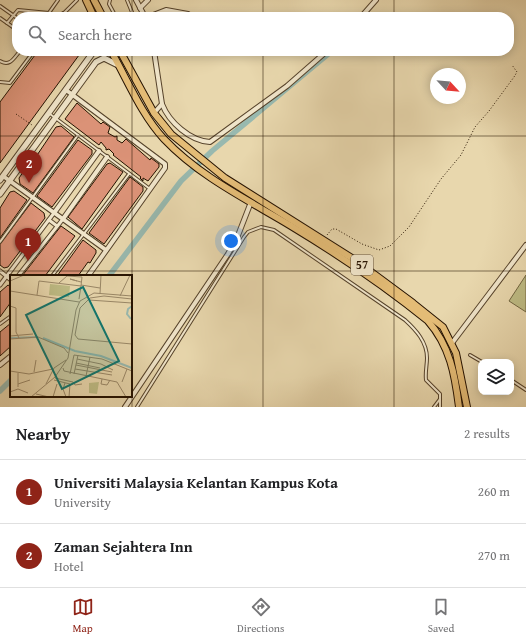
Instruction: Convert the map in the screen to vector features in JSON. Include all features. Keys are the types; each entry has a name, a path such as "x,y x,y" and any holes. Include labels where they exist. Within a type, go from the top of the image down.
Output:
{"main road":[{"path":"86,0 92,12"},
{"path":"94,0 100,12"},
{"name":"57","path":"114,56 141,107 154,126 181,155 201,171 337,254 428,321 438,333 447,351 454,371 459,407"},
{"name":"57","path":"123,56 154,113 171,134 225,178 324,238 413,303 443,328 456,353 467,407"}],"street":[{"path":"136,0 143,12"},
{"path":"140,8 148,0"},
{"path":"365,12 376,0"},
{"path":"160,12 166,10 177,12"},
{"path":"90,56 2,178 10,181 106,250"},
{"path":"155,56 162,104 166,113 173,122 187,134 200,140 210,142 287,86 321,56"},
{"path":"0,194 72,94 100,59 108,59 120,67"},
{"path":"66,90 163,162 165,168 89,275"},
{"path":"154,113 162,104"},
{"path":"0,285 99,151"},
{"path":"19,275 57,226 107,157"},
{"path":"132,397 228,254 237,238 251,202"},
{"path":"48,220 57,226"},
{"path":"452,343 526,245"},
{"path":"0,272 10,279"},
{"path":"0,365 10,357"},
{"path":"125,407 132,397"}],"lane":[{"path":"50,12 58,0"},
{"path":"64,12 77,0"},
{"path":"110,0 109,4 113,12"},
{"path":"127,0 132,12"},
{"path":"0,6 12,15 7,23"},
{"path":"16,12 19,10 39,12"},
{"path":"0,18 12,26"},
{"path":"0,61 5,64 9,63 15,56"},
{"path":"0,82 10,82 30,56"},
{"path":"49,113 150,189"},
{"path":"0,242 78,135"},
{"path":"53,275 129,174"},
{"path":"137,407 244,237 254,229 267,227 298,244 405,320 417,332 424,344 427,356 426,380 438,391 440,407"},
{"path":"0,324 10,317"},
{"path":"470,354 478,359"},
{"path":"514,382 526,390"},
{"path":"434,407 440,398"}],"path":[{"path":"324,238 332,229 336,229 362,244 380,250 390,246 399,238 409,227 441,179 461,155 475,127 489,112 514,77 517,72 512,65"},
{"path":"16,114 32,125"}],"shaded area":[{"path":"526,275 526,312 509,301"}],"building":[{"path":"34,56 78,56 0,163 0,102"},
{"path":"77,103 101,124 103,122 110,127 108,133 115,137 117,136 117,140 122,143 126,139 150,160 151,158 159,164 159,167 148,181 143,178 143,181 140,178 141,177 113,155 114,154 109,149 106,150 101,142 99,145 65,119"},
{"path":"61,126 74,137 33,193 20,184 19,178 26,168 27,170 56,127"},
{"path":"78,140 92,150 92,154 52,207 37,196"},
{"path":"110,163 123,172 82,229 68,217 107,164"},
{"path":"130,177 143,187 143,191 104,244 89,233"},
{"path":"14,191 27,200 0,238 0,208 10,192"},
{"path":"31,203 44,213 45,218 8,267 4,268 0,265 0,244"},
{"path":"61,226 75,236 46,275 23,275"},
{"path":"83,240 96,250 96,253 90,263 88,262 79,275 58,275"},
{"path":"8,285 10,286 10,303 0,317 0,292"},
{"path":"10,324 10,347 0,356 0,332"}],"waterway":[{"path":"110,275 181,181 212,151 326,56"},
{"path":"0,391 10,381"}],"place":[{"name":"Zaman Sejahtera Inn","path":"29,183"},
{"name":"Universiti Malaysia Kelantan Kampus Kota","path":"28,261"}]}
